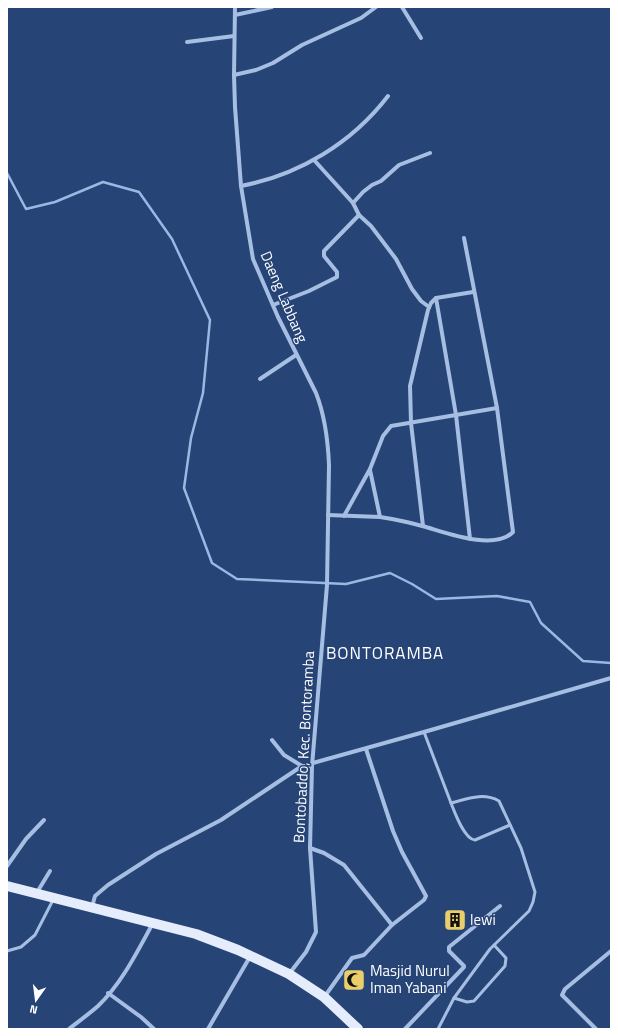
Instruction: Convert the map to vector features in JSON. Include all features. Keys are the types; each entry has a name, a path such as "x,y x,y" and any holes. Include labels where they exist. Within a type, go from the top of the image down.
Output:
{"main road":[{"path":"7,886 196,934 251,955 289,974 324,997 358,1029"}],"street":[{"name":"Daeng Labbang","path":"235,7 234,76 241,186 253,259 296,355 316,393 321,406 325,423 329,466 328,566"},
{"path":"235,15 272,7"},
{"path":"234,76 256,70 273,63 302,45 361,18 376,7"},
{"path":"402,7 421,38"},
{"path":"187,42 234,36"},
{"path":"241,186 286,174 314,160 363,125 376,112 388,96"},
{"path":"353,203 363,192 372,185 381,181 399,165 430,153"},
{"path":"314,160 353,203 359,215 371,226 396,259 412,289 421,301 430,307"},
{"path":"273,305 309,291 336,278 338,275 337,272 324,256 324,251 359,215"},
{"path":"328,515 380,517 423,526 470,539 498,539 508,536 513,532 497,408 473,292 464,238"},
{"path":"423,526 411,423 410,386 433,300 436,298 473,292"},
{"path":"436,298 456,415 470,539"},
{"path":"260,379 296,355"},
{"path":"344,516 370,470 383,436 391,426 497,408"},
{"path":"370,470 380,517"},
{"name":"Bontobaddo, Kec. Bontoramba","path":"289,974 306,952 316,932 310,848 313,764 328,566"},
{"path":"92,907 95,896 108,885 156,854 221,820 302,766 611,678"},
{"path":"272,740 284,756 302,766"},
{"path":"324,997 352,958 364,955 392,925 424,900 426,896 402,852 393,831 366,749"},
{"path":"7,866 26,839 44,820"},
{"path":"310,848 338,860 348,870 392,925"},
{"path":"36,894 50,871"},
{"path":"405,1029 464,967 449,951 449,947 500,906"},
{"path":"69,1029 98,1005 108,993 134,959 153,923"},
{"path":"596,1029 562,995 565,989 611,951"},
{"path":"208,1029 251,955"},
{"path":"108,993 141,1017 154,1029"}],"lane":[{"path":"424,732 451,803 468,837 471,840 475,840 510,825"},
{"path":"438,1029 454,998 494,945 528,911 533,902 535,892 521,848 499,800 492,797 481,796 451,803"},
{"path":"7,951 21,947 35,935 54,898"},
{"path":"454,998 467,1002 474,1001 506,966 506,958 494,945"}],"waterway":[{"path":"7,173 26,209 55,202 103,182 139,192 172,239 210,320 203,393 191,438 184,488 212,563 237,579 346,584 390,573 412,584 436,599 497,596 530,602 541,623 583,661 611,663"}],"place":[{"name":"lewi","path":"455,920"},
{"name":"Masjid Nurul Iman Yabani","path":"354,980"}],"district":[{"name":"BONTORAMBA","path":"385,653"}]}
